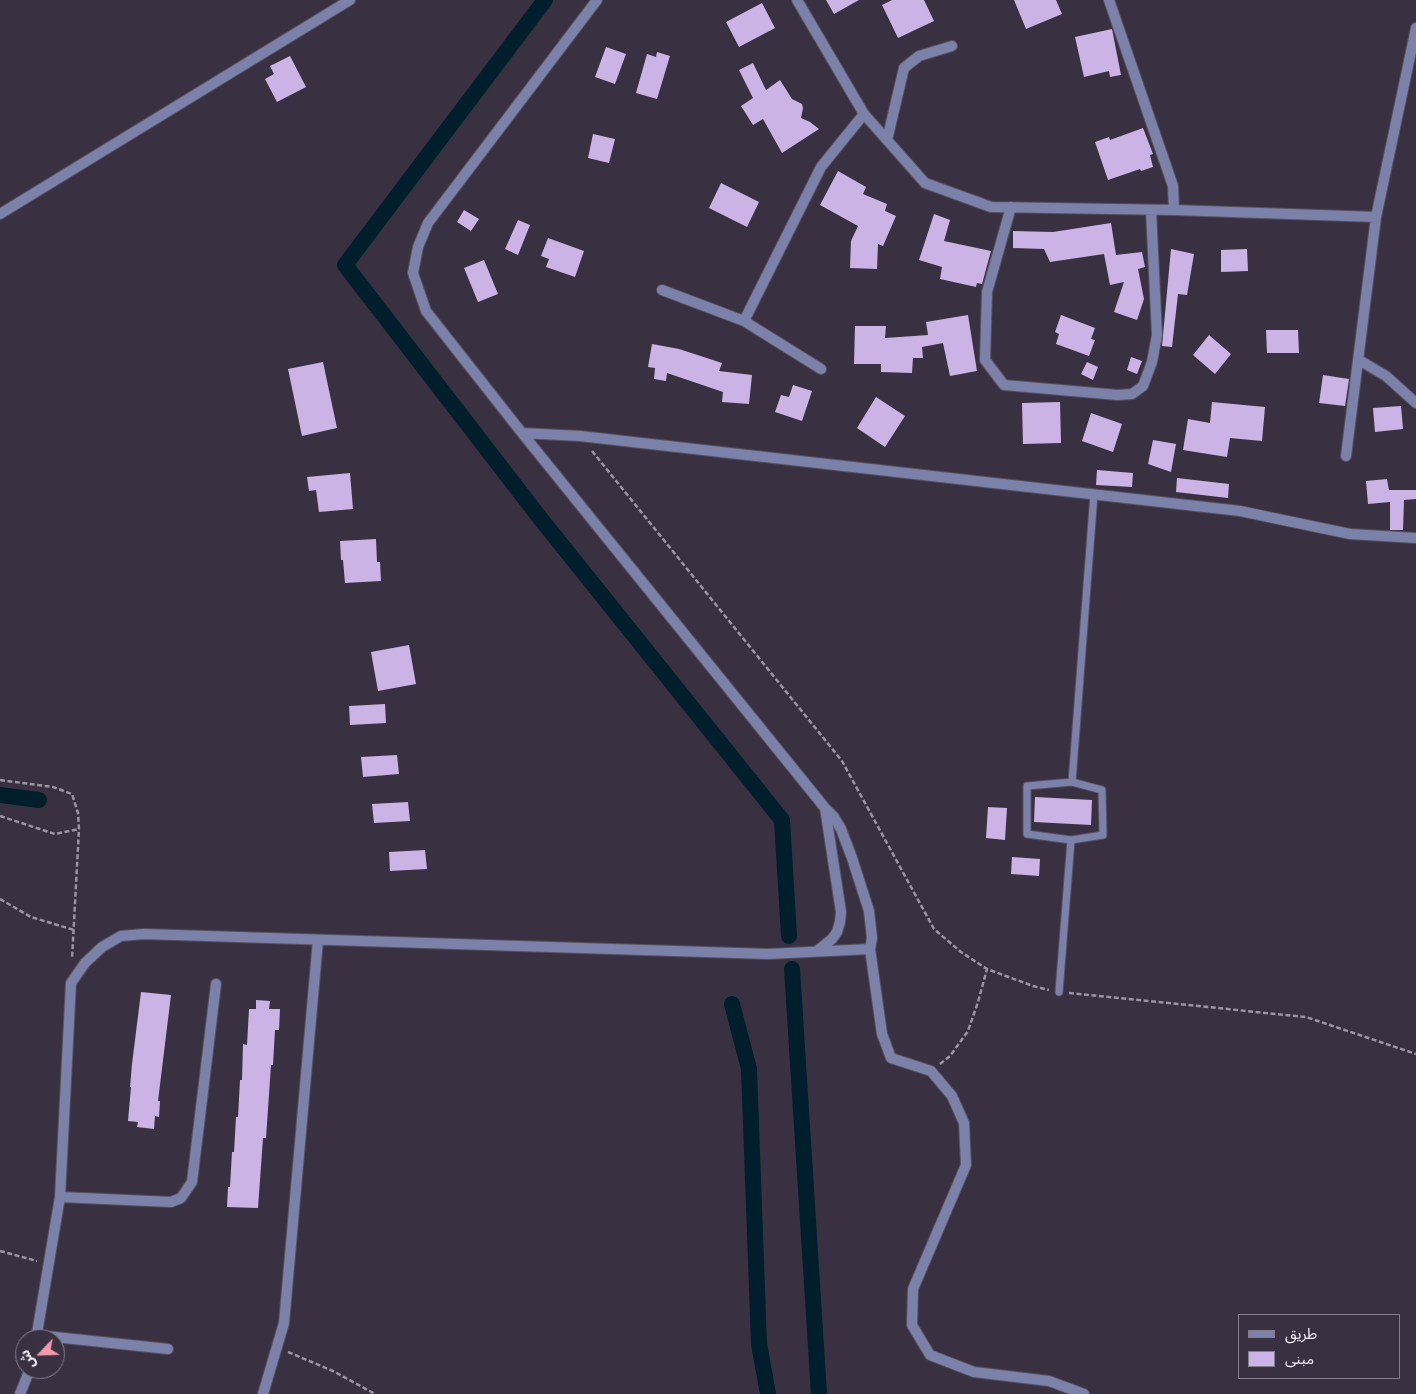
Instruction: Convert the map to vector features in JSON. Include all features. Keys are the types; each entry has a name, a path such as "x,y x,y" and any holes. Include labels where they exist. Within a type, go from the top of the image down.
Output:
{"street":[{"path":"0,214 350,0"},
{"path":"596,0 428,223 418,247 413,273 426,311 522,433 834,817 841,829 869,911 872,938 870,948 882,1034 891,1058 931,1071 952,1096 964,1124 966,1165 913,1289 912,1325 930,1355 974,1372 1049,1381 1084,1394"},
{"path":"797,0 864,114 925,183 991,206 1376,217"},
{"path":"1109,0 1173,186 1174,210"},
{"path":"1346,456 1376,217 1416,28"},
{"path":"887,140 904,68 919,56 952,46"},
{"path":"744,321 821,167 864,114"},
{"path":"1011,207 987,292 985,360 1004,385 1118,395 1132,394 1143,386 1152,362 1157,334 1151,210"},
{"path":"662,290 744,321 821,369"},
{"path":"1358,360 1386,376 1416,403"},
{"path":"522,433 580,436 1240,511 1350,534 1416,538"},
{"path":"817,951 832,939 837,932 841,912 825,808"},
{"path":"37,1329 60,1196 71,983 85,963 102,948 121,936 144,934 768,954 870,948"},
{"path":"263,1394 284,1324 318,940"},
{"path":"60,1196 171,1202 182,1198 192,1182 216,984"},
{"path":"65,1340 168,1349"},
{"path":"20,1394 26,1379"}],"lane":[{"path":"1072,782 1094,494"},
{"path":"1072,782 1102,790 1103,835 1071,840 1027,834 1027,786 1072,782"},
{"path":"1059,992 1071,840"}],"path":[{"path":"580,436 842,761 934,929 961,952 987,969 1033,986 1059,992 1306,1017 1416,1054"},
{"path":"0,780 53,787 72,794 78,813 79,829 71,983"},
{"path":"0,816 55,834 79,829"},
{"path":"0,899 31,917 74,930"},
{"path":"931,1071 950,1056 968,1032 987,969"},
{"path":"0,1251 48,1264"},
{"path":"277,1348 333,1371 375,1394"}],"building":[{"path":"826,0 859,0 834,14"},
{"path":"892,0 924,0 934,21 898,38 882,5"},
{"path":"1014,0 1056,0 1062,14 1026,29"},
{"path":"762,3 775,28 739,47 726,22"},
{"path":"1112,29 1121,75 1110,77 1109,71 1084,77 1075,37"},
{"path":"606,47 626,54 615,84 595,77"},
{"path":"657,52 670,56 657,99 636,93 647,54 656,57"},
{"path":"290,56 306,87 277,102 265,79 274,74 270,66"},
{"path":"753,63 766,90 780,80 792,99 802,104 801,118 819,129 782,153 763,119 753,125 741,106 753,98 739,70"},
{"path":"1143,128 1153,154 1150,155 1153,167 1141,171 1140,169 1108,180 1095,142 1109,137 1110,140"},
{"path":"593,134 615,139 609,163 588,158"},
{"path":"838,171 866,187 863,194 887,204 885,211 896,216 883,246 878,244 877,269 850,268 851,241 858,226 820,205"},
{"path":"721,183 759,202 747,227 709,208"},
{"path":"464,210 479,219 471,231 457,222"},
{"path":"934,214 950,220 944,241 991,251 982,284 977,283 976,287 940,279 942,267 919,260"},
{"path":"518,220 530,225 518,255 505,249"},
{"path":"1111,223 1116,255 1142,252 1145,267 1138,269 1144,299 1137,320 1114,312 1124,282 1110,285 1104,254 1050,262 1044,249 1013,248 1013,231 1053,232"},
{"path":"548,238 584,251 575,277 546,267 549,259 541,256"},
{"path":"1171,249 1194,254 1187,295 1178,294 1172,347 1162,346"},
{"path":"1247,249 1248,271 1221,272 1221,250"},
{"path":"484,260 498,294 478,302 464,268"},
{"path":"968,315 977,371 950,376 943,343 922,347 923,358 913,358 912,373 881,372 881,364 854,364 855,326 886,326 885,338 928,335 926,322"},
{"path":"1061,315 1095,328 1091,339 1095,340 1089,356 1056,344 1059,334 1055,332"},
{"path":"1266,330 1298,330 1299,353 1267,353"},
{"path":"1209,335 1231,354 1215,374 1193,355"},
{"path":"652,344 679,349 722,363 719,371 752,375 749,404 722,402 723,392 667,373 666,381 654,379 655,368 648,367"},
{"path":"1131,357 1142,361 1137,374 1127,370"},
{"path":"323,362 337,428 302,436 288,369"},
{"path":"1087,362 1098,367 1093,380 1081,374"},
{"path":"1323,375 1349,379 1345,406 1319,403"},
{"path":"793,385 812,391 802,421 775,412 781,395 789,397"},
{"path":"876,397 905,416 885,447 857,428"},
{"path":"1060,402 1061,443 1023,444 1022,403"},
{"path":"1212,402 1265,407 1262,441 1230,438 1227,457 1183,450 1188,419 1210,423"},
{"path":"1401,406 1403,429 1375,432 1373,408"},
{"path":"1091,413 1122,424 1113,452 1082,441"},
{"path":"1153,440 1176,444 1171,472 1148,464"},
{"path":"1097,470 1133,473 1132,487 1096,485"},
{"path":"350,473 353,509 319,512 316,490 309,491 307,477"},
{"path":"1177,478 1229,484 1228,498 1176,492"},
{"path":"1387,479 1389,490 1416,490 1416,499 1404,500 1403,530 1390,530 1390,502 1368,504 1366,481"},
{"path":"376,539 377,562 380,562 381,581 345,583 340,541"},
{"path":"409,645 416,684 378,691 371,652"},
{"path":"385,704 386,723 350,725 349,706"},
{"path":"397,755 399,774 363,777 361,757"},
{"path":"1035,797 1092,800 1091,825 1034,822"},
{"path":"408,802 410,821 374,823 372,804"},
{"path":"988,807 1007,808 1005,840 986,838"},
{"path":"425,850 427,869 390,871 389,852"},
{"path":"1012,857 1040,859 1039,876 1011,874"},
{"path":"141,992 171,995 158,1101 160,1101 159,1117 155,1116 154,1129 137,1127 138,1122 128,1121 132,1064"},
{"path":"256,1000 270,1001 269,1009 280,1009 279,1030 275,1030 273,1065 271,1065 266,1138 263,1138 258,1208 227,1207 236,1117 238,1117 240,1080 242,1080 243,1044 247,1045 249,1009 256,1009"}],"waterway":[{"path":"545,0 345,265 540,518 782,820 789,936"},
{"path":"0,795 39,800"},
{"path":"792,969 819,1394"},
{"path":"732,1004 749,1069 759,1344 768,1394"}]}
